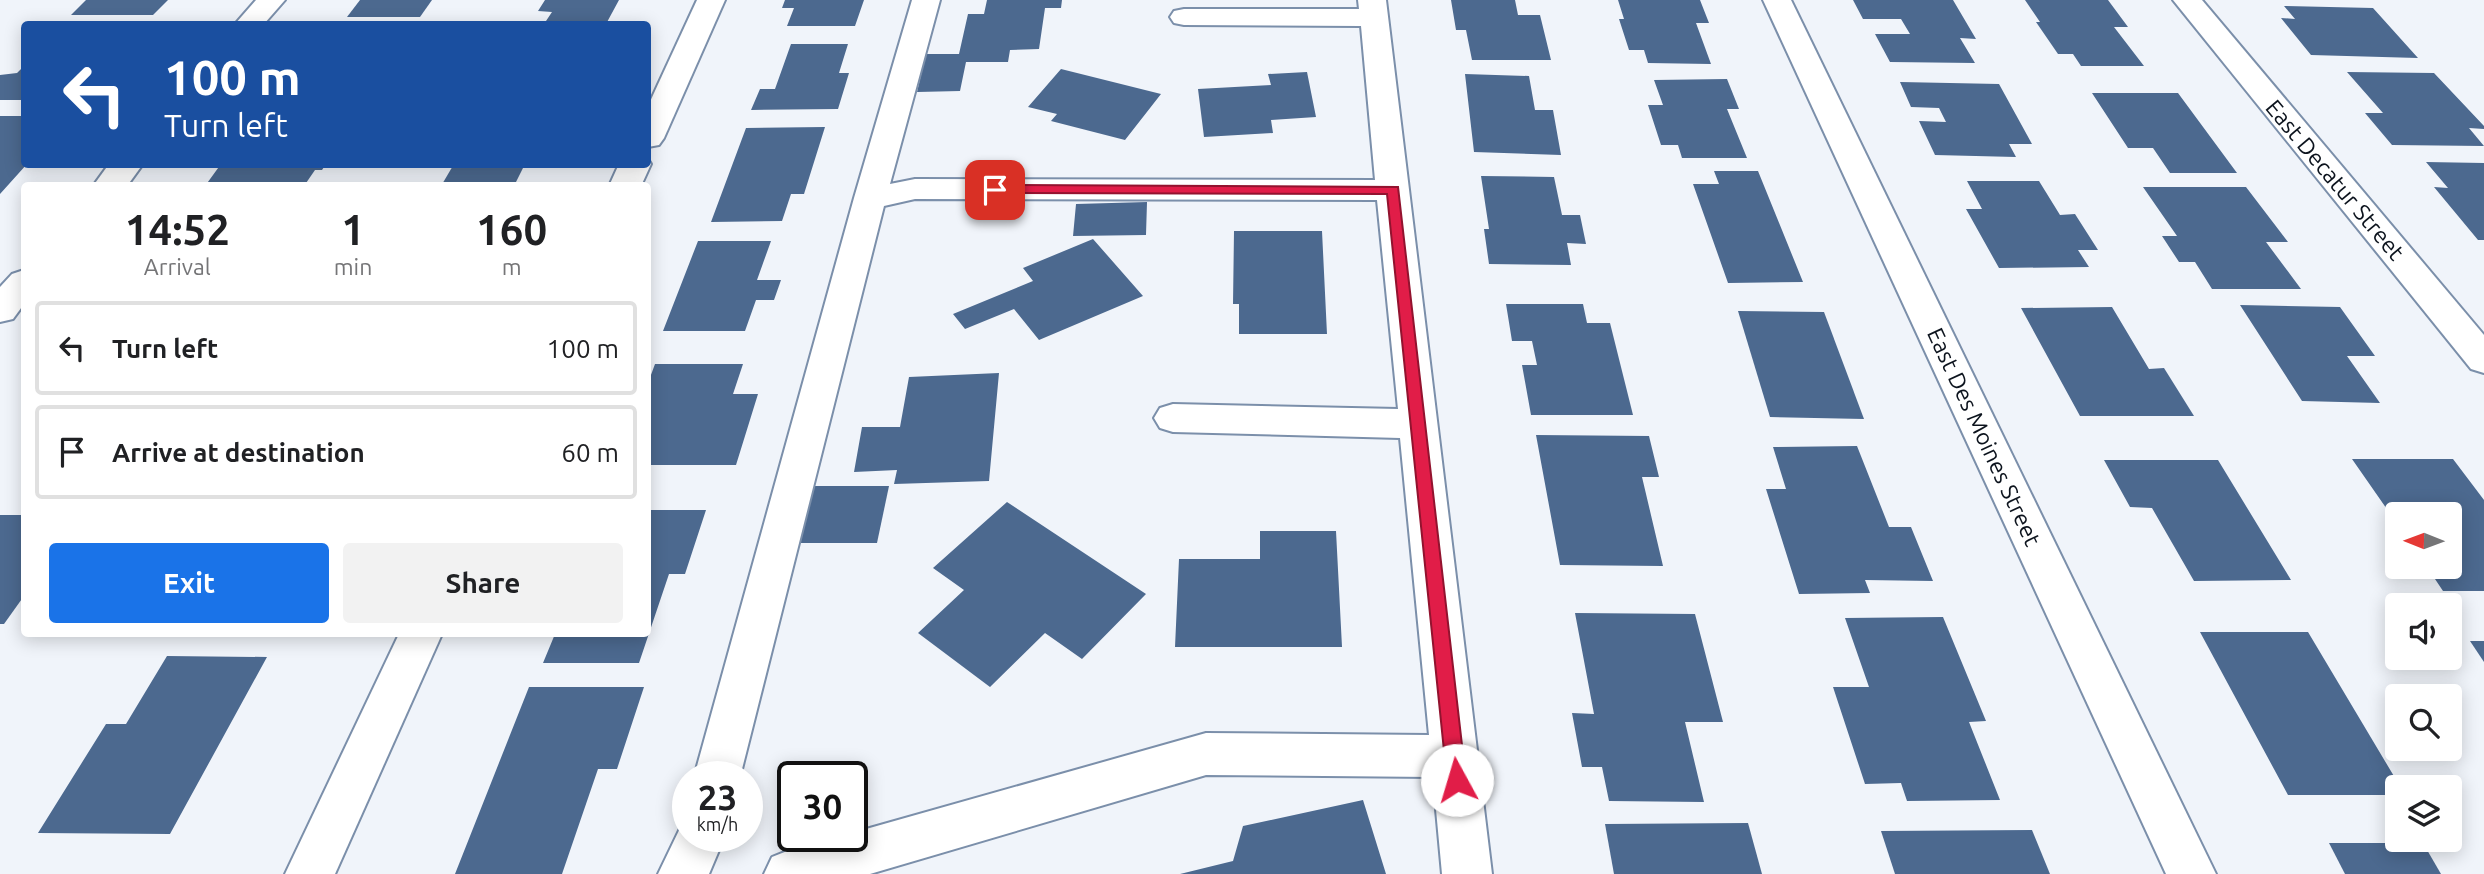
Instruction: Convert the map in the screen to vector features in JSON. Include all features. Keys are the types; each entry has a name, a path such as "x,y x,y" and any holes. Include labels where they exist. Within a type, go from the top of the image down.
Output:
{"street":[{"path":"253,21 271,0"},
{"path":"651,131 710,0"},
{"path":"721,761 870,198 926,0"},
{"name":"East Des Moines Street","path":"1777,0 2191,874"},
{"name":"East Decatur Street","path":"2187,0 2484,360"},
{"path":"1184,18 1373,9 1467,874"},
{"path":"112,182 124,168"},
{"path":"870,198 915,189 1393,190"},
{"path":"0,310 21,286"},
{"path":"1173,418 1418,424"},
{"path":"310,874 419,637"},
{"path":"789,874 1206,754 1454,757"},
{"path":"683,874 695,852"}],"building":[{"path":"86,0 168,0 153,15 71,15"},
{"path":"360,0 432,0 420,17 347,17"},
{"path":"545,0 619,0 608,21 546,21 552,12 538,11"},
{"path":"785,0 864,0 855,26 787,26 794,8 782,8"},
{"path":"987,0 1062,0 1061,8 1045,8 1039,49 1010,50 1008,62 966,62 960,91 917,92 926,54 959,54 968,14 984,14"},
{"path":"1451,0 1515,0 1518,15 1540,15 1551,60 1472,60 1466,30 1456,30"},
{"path":"1618,0 1700,0 1709,23 1696,23 1711,64 1648,63 1644,50 1629,50 1619,19 1624,19"},
{"path":"1853,0 1953,0 1976,39 1960,38 1975,63 1890,62 1875,34 1910,34 1901,19 1863,19"},
{"path":"2025,0 2108,0 2128,27 2114,27 2144,66 2081,66 2073,54 2058,54"},
{"path":"2284,6 2373,8 2418,58 2311,55 2281,18 2295,19"},
{"path":"791,44 848,44 839,73 849,73 838,109 751,110 760,89 775,89"},
{"path":"21,69 21,100 0,100 0,75 17,73"},
{"path":"1061,69 1161,94 1125,140 1051,121 1057,114 1028,107"},
{"path":"1307,72 1316,117 1271,120 1273,133 1204,137 1198,89 1271,85 1268,74"},
{"path":"2347,72 2434,73 2484,126 2484,129 2469,128 2484,146 2392,145 2365,113 2383,113"},
{"path":"1465,74 1529,76 1535,110 1553,110 1561,155 1474,152"},
{"path":"1727,79 1739,109 1727,109 1747,158 1682,158 1678,145 1661,145 1648,105 1663,105 1654,80"},
{"path":"1900,82 1999,84 2032,144 2009,144 2016,157 1935,155 1919,121 1946,122 1939,108 1911,107"},
{"path":"2092,93 2178,93 2237,173 2170,173 2153,148 2128,148"},
{"path":"0,116 21,116 21,168 23,168 0,194"},
{"path":"825,127 804,194 791,194 782,221 711,222 746,128"},
{"path":"2426,162 2484,163 2484,240 2478,240 2434,187 2448,188"},
{"path":"218,168 323,168 315,170 307,182 208,182"},
{"path":"452,168 523,168 516,182 443,182"},
{"path":"1714,171 1758,171 1803,282 1728,283 1693,184 1719,184"},
{"path":"1481,176 1554,177 1562,215 1580,215 1586,244 1567,243 1571,265 1489,264 1484,229 1489,229"},
{"path":"1967,181 2039,181 2060,215 2075,214 2098,250 2078,250 2089,267 1999,268 1966,209 1982,209"},
{"path":"2143,187 2246,187 2288,242 2266,242 2301,289 2212,289 2195,262 2179,262 2162,236 2177,236"},
{"path":"1147,202 1146,235 1073,236 1076,204"},
{"path":"1234,231 1322,231 1327,334 1239,334 1239,304 1233,304"},
{"path":"1093,239 1143,296 1039,340 1014,309 965,329 953,314 1033,281 1023,268"},
{"path":"698,241 771,241 757,280 781,280 774,300 756,300 745,331 663,331"},
{"path":"1506,304 1583,304 1587,323 1610,323 1633,415 1531,415 1522,365 1537,365 1532,341 1512,341"},
{"path":"2240,305 2340,307 2375,356 2347,356 2380,403 2302,401"},
{"path":"2112,307 2149,369 2164,368 2194,416 2080,416 2021,308"},
{"path":"1738,311 1824,312 1864,419 1770,417"},
{"path":"655,364 743,364 733,394 758,394 736,465 651,465 651,375"},
{"path":"999,373 989,481 894,484 897,470 854,472 862,427 900,427 909,377"},
{"path":"1536,435 1649,436 1659,477 1642,477 1663,566 1560,565"},
{"path":"1857,446 1889,527 1911,527 1933,581 1865,580 1870,593 1799,594 1766,489 1786,489 1773,447"},
{"path":"2352,459 2453,459 2484,500 2484,591 2443,591 2435,579 2462,579 2462,502 2385,502 2385,506"},
{"path":"2104,460 2218,460 2291,580 2194,581 2152,508 2130,507"},
{"path":"811,486 889,486 877,543 797,543"},
{"path":"1007,502 1146,594 1082,659 1045,633 990,687 918,633 964,590 933,568"},
{"path":"651,510 706,510 685,574 669,574 651,627"},
{"path":"0,515 21,515 21,600 4,624 0,624"},
{"path":"1260,531 1336,531 1342,647 1175,647 1179,559 1260,559"},
{"path":"1575,613 1695,614 1723,722 1685,722 1704,802 1609,801 1602,767 1582,767 1572,713 1594,714"},
{"path":"1943,617 1986,721 1969,722 2000,800 1907,801 1901,783 1865,784 1833,687 1869,687 1845,618"},
{"path":"2200,632 2308,632 2393,775 2385,775 2385,795 2288,795"},
{"path":"554,637 648,637 639,663 543,663"},
{"path":"2470,641 2484,641 2484,662"},
{"path":"167,656 267,657 170,834 38,833 106,724 126,724"},
{"path":"529,687 644,687 617,769 598,769 562,874 455,874"},
{"path":"1363,800 1386,874 1180,874 1233,861 1243,826"},
{"path":"1748,823 1762,874 1614,874 1605,824"},
{"path":"2032,830 2050,874 1895,874 1881,831"},
{"path":"2329,843 2385,843 2385,852 2428,852 2441,874 2345,874"}],"route":[{"path":"995,190 1393,190 1457,780"}]}
